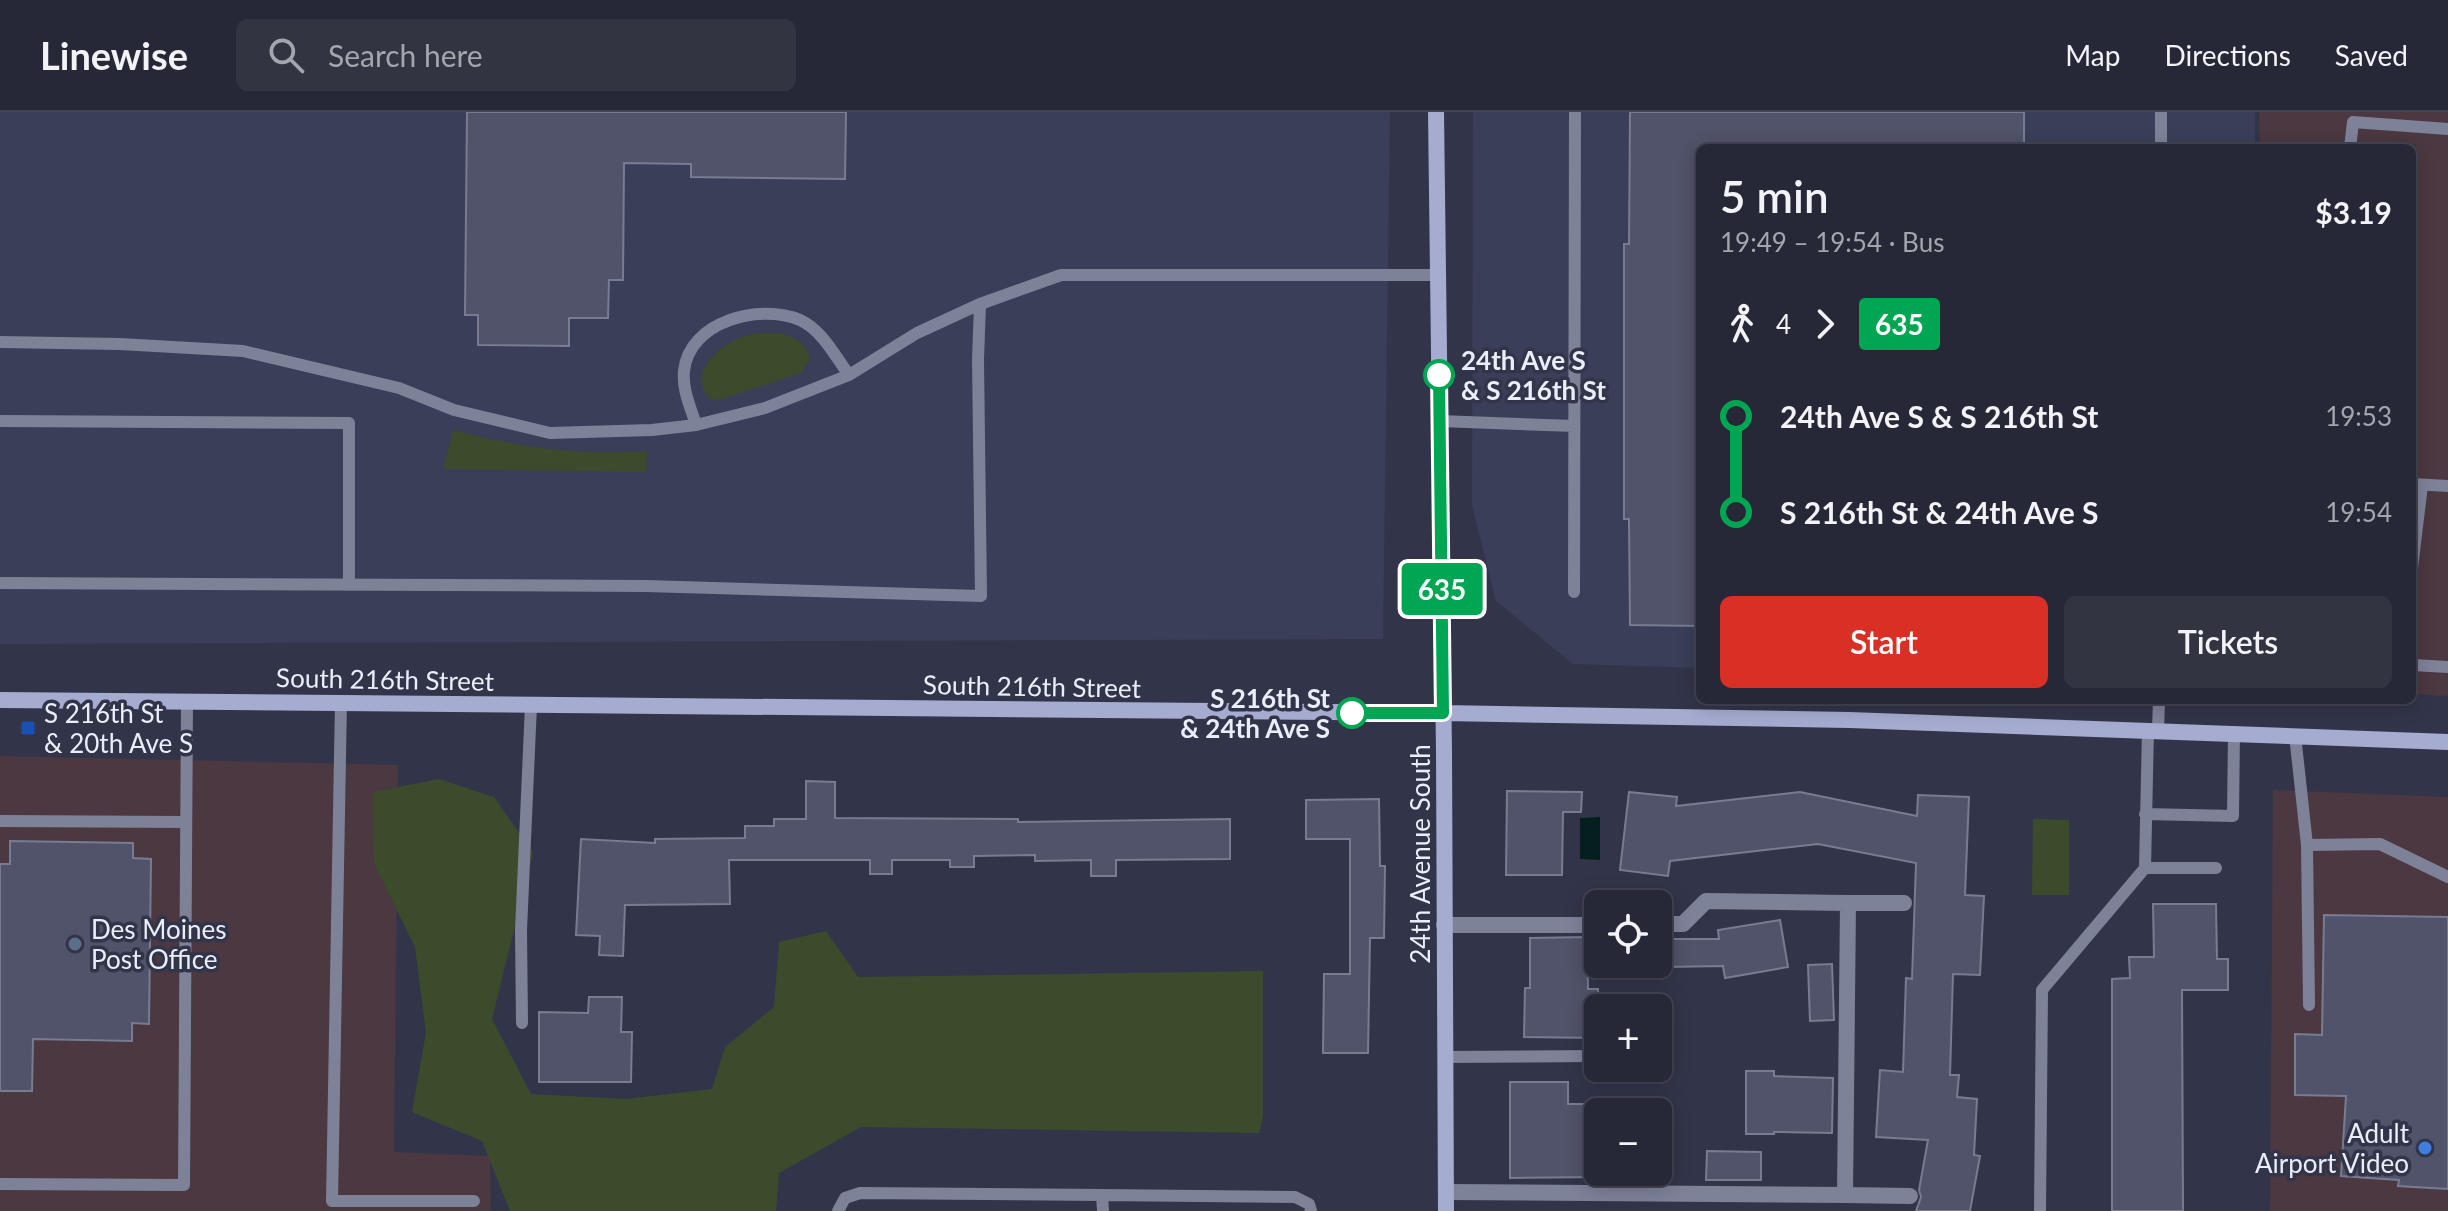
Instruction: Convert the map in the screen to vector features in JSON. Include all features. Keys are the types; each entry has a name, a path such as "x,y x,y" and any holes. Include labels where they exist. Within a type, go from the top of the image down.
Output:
{"main road":[{"name":"24th Avenue South","path":"1436,112 1446,1211"},
{"name":"South 216th Street","path":"0,700 1443,713 1850,720 2448,742"}],"street":[{"path":"1672,924 1683,924 1706,901 1904,903"},
{"path":"1845,1195 1848,903"},
{"path":"1444,925 1584,925"},
{"path":"1446,1192 1910,1196"}],"lane":[{"path":"1574,592 1575,112"},
{"path":"2161,112 2161,144"},
{"path":"2350,144 2353,122 2448,129"},
{"path":"0,342 120,344 243,351 399,388 454,410 550,433 652,430 696,425 765,408 849,375 917,333 980,304 1061,275 1438,275"},
{"path":"0,583 646,586 981,596 980,304"},
{"path":"696,425 685,390 684,369 693,347 716,325 745,315 766,314 798,319 816,331 849,375"},
{"path":"0,421 349,423 349,585"},
{"path":"1440,421 1574,426"},
{"path":"2417,485 2448,486"},
{"path":"2416,665 2448,667"},
{"path":"0,1184 184,1185 187,701"},
{"path":"341,701 330,1206 474,1201"},
{"path":"2040,1211 2042,990 2145,868 2145,814 2158,704"},
{"path":"522,1023 521,930 531,705"},
{"path":"2145,814 2233,816 2234,732"},
{"path":"2295,735 2307,845 2309,1005"},
{"path":"0,821 186,822"},
{"path":"2307,845 2380,844 2448,877"},
{"path":"2145,868 2216,868"},
{"path":"1445,1057 1584,1056"},
{"path":"838,1211 845,1198 860,1193 1295,1197 1309,1204 1311,1211"},
{"path":"1102,1195 1103,1211"}],"shaded area":[{"path":"0,112 1390,112 1383,639 0,644"},
{"path":"1473,112 2255,112 2255,144 1696,144 1696,668 1573,664 1496,601 1472,505"},
{"path":"2259,112 2448,112 2448,696 2416,694 2416,144 2260,144"},
{"path":"0,756 398,765 394,1152 490,1156 491,1211 0,1211"},
{"path":"2273,790 2448,797 2448,1211 2270,1211"},
{"path":"1600,817 1600,860 1580,859 1580,818"}],"green space":[{"path":"781,333 796,339 806,349 810,359 801,373 719,400 710,399 701,379 704,369 718,351 748,335"},
{"path":"453,430 549,449 647,451 646,472 443,469"},
{"path":"439,779 494,797 533,853 492,1019 531,1094 626,1099 712,1089 725,1047 774,1007 779,942 826,931 858,977 1263,971 1263,1117 1259,1133 861,1127 779,1173 776,1211 510,1211 482,1141 412,1112 426,1032 415,947 374,864 373,792"},
{"path":"2033,819 2069,820 2069,895 2032,895"}],"building":[{"path":"467,112 846,112 845,179 691,177 691,164 624,163 623,280 609,280 608,318 569,318 569,346 478,345 478,315 465,315"},
{"path":"1630,112 2024,112 2024,144 1696,144 1696,626 1630,625 1629,519 1624,519 1624,244 1629,244"},
{"path":"806,781 835,782 835,818 1018,819 1018,822 1230,819 1230,859 1116,860 1116,876 1091,876 1091,860 1035,861 1035,855 974,856 974,867 950,867 950,860 892,860 892,874 870,874 870,860 729,860 730,904 625,905 623,956 599,955 600,936 576,935 581,839 655,843 655,839 745,838 745,826 774,826 774,819 806,819"},
{"path":"1507,791 1582,792 1581,812 1563,812 1562,875 1506,875"},
{"path":"1629,792 1677,797 1676,806 1800,792 1917,816 1918,795 1969,797 1965,895 1984,896 1980,975 1953,974 1950,1075 1959,1075 1957,1097 1977,1099 1974,1155 1980,1156 1970,1211 1916,1211 1921,1197 1919,1190 1928,1140 1876,1137 1880,1070 1903,1072 1906,978 1912,979 1916,863 1818,844 1670,861 1668,876 1620,870"},
{"path":"1379,799 1380,866 1385,866 1384,938 1370,938 1368,1053 1323,1053 1324,974 1350,974 1350,839 1306,839 1306,800"},
{"name":"Des Moines Post Office","path":"10,841 133,843 133,858 151,859 149,1024 132,1023 132,1041 33,1039 32,1091 0,1091 0,864 10,864"},
{"path":"2153,904 2216,904 2217,959 2228,959 2228,990 2182,990 2183,1211 2112,1211 2112,979 2130,978 2129,957 2154,957"},
{"path":"2324,915 2448,917 2448,1189 2398,1186 2399,1180 2341,1176 2346,1096 2295,1095 2295,1034 2322,1035"},
{"path":"1780,920 1788,967 1725,978 1723,966 1672,967 1672,939 1719,939 1718,930"},
{"path":"1584,937 1584,978 1588,978 1588,989 1598,989 1598,994 1584,994 1584,1038 1524,1037 1525,988 1530,988 1530,938"},
{"path":"1832,964 1834,1020 1810,1021 1808,965"},
{"path":"589,997 622,997 621,1032 632,1032 631,1082 539,1082 539,1012 588,1013"},
{"path":"1746,1071 1774,1071 1774,1076 1833,1078 1832,1133 1746,1134"},
{"path":"1510,1082 1568,1082 1568,1104 1584,1104 1584,1177 1510,1178"},
{"path":"1707,1151 1761,1152 1761,1180 1706,1180"}],"bus line":[{"name":"635","path":"1352,713 1443,713 1439,375"}],"place":[{"name":"24th Ave S & S 216th St","path":"1439,375"},
{"name":"S 216th St & 24th Ave S","path":"1352,713"},
{"name":"S 216th St & 20th Ave S","path":"28,728"},
{"name":"Des Moines Post Office","path":"75,944"},
{"name":"Adult Airport Video","path":"2425,1148"}]}
